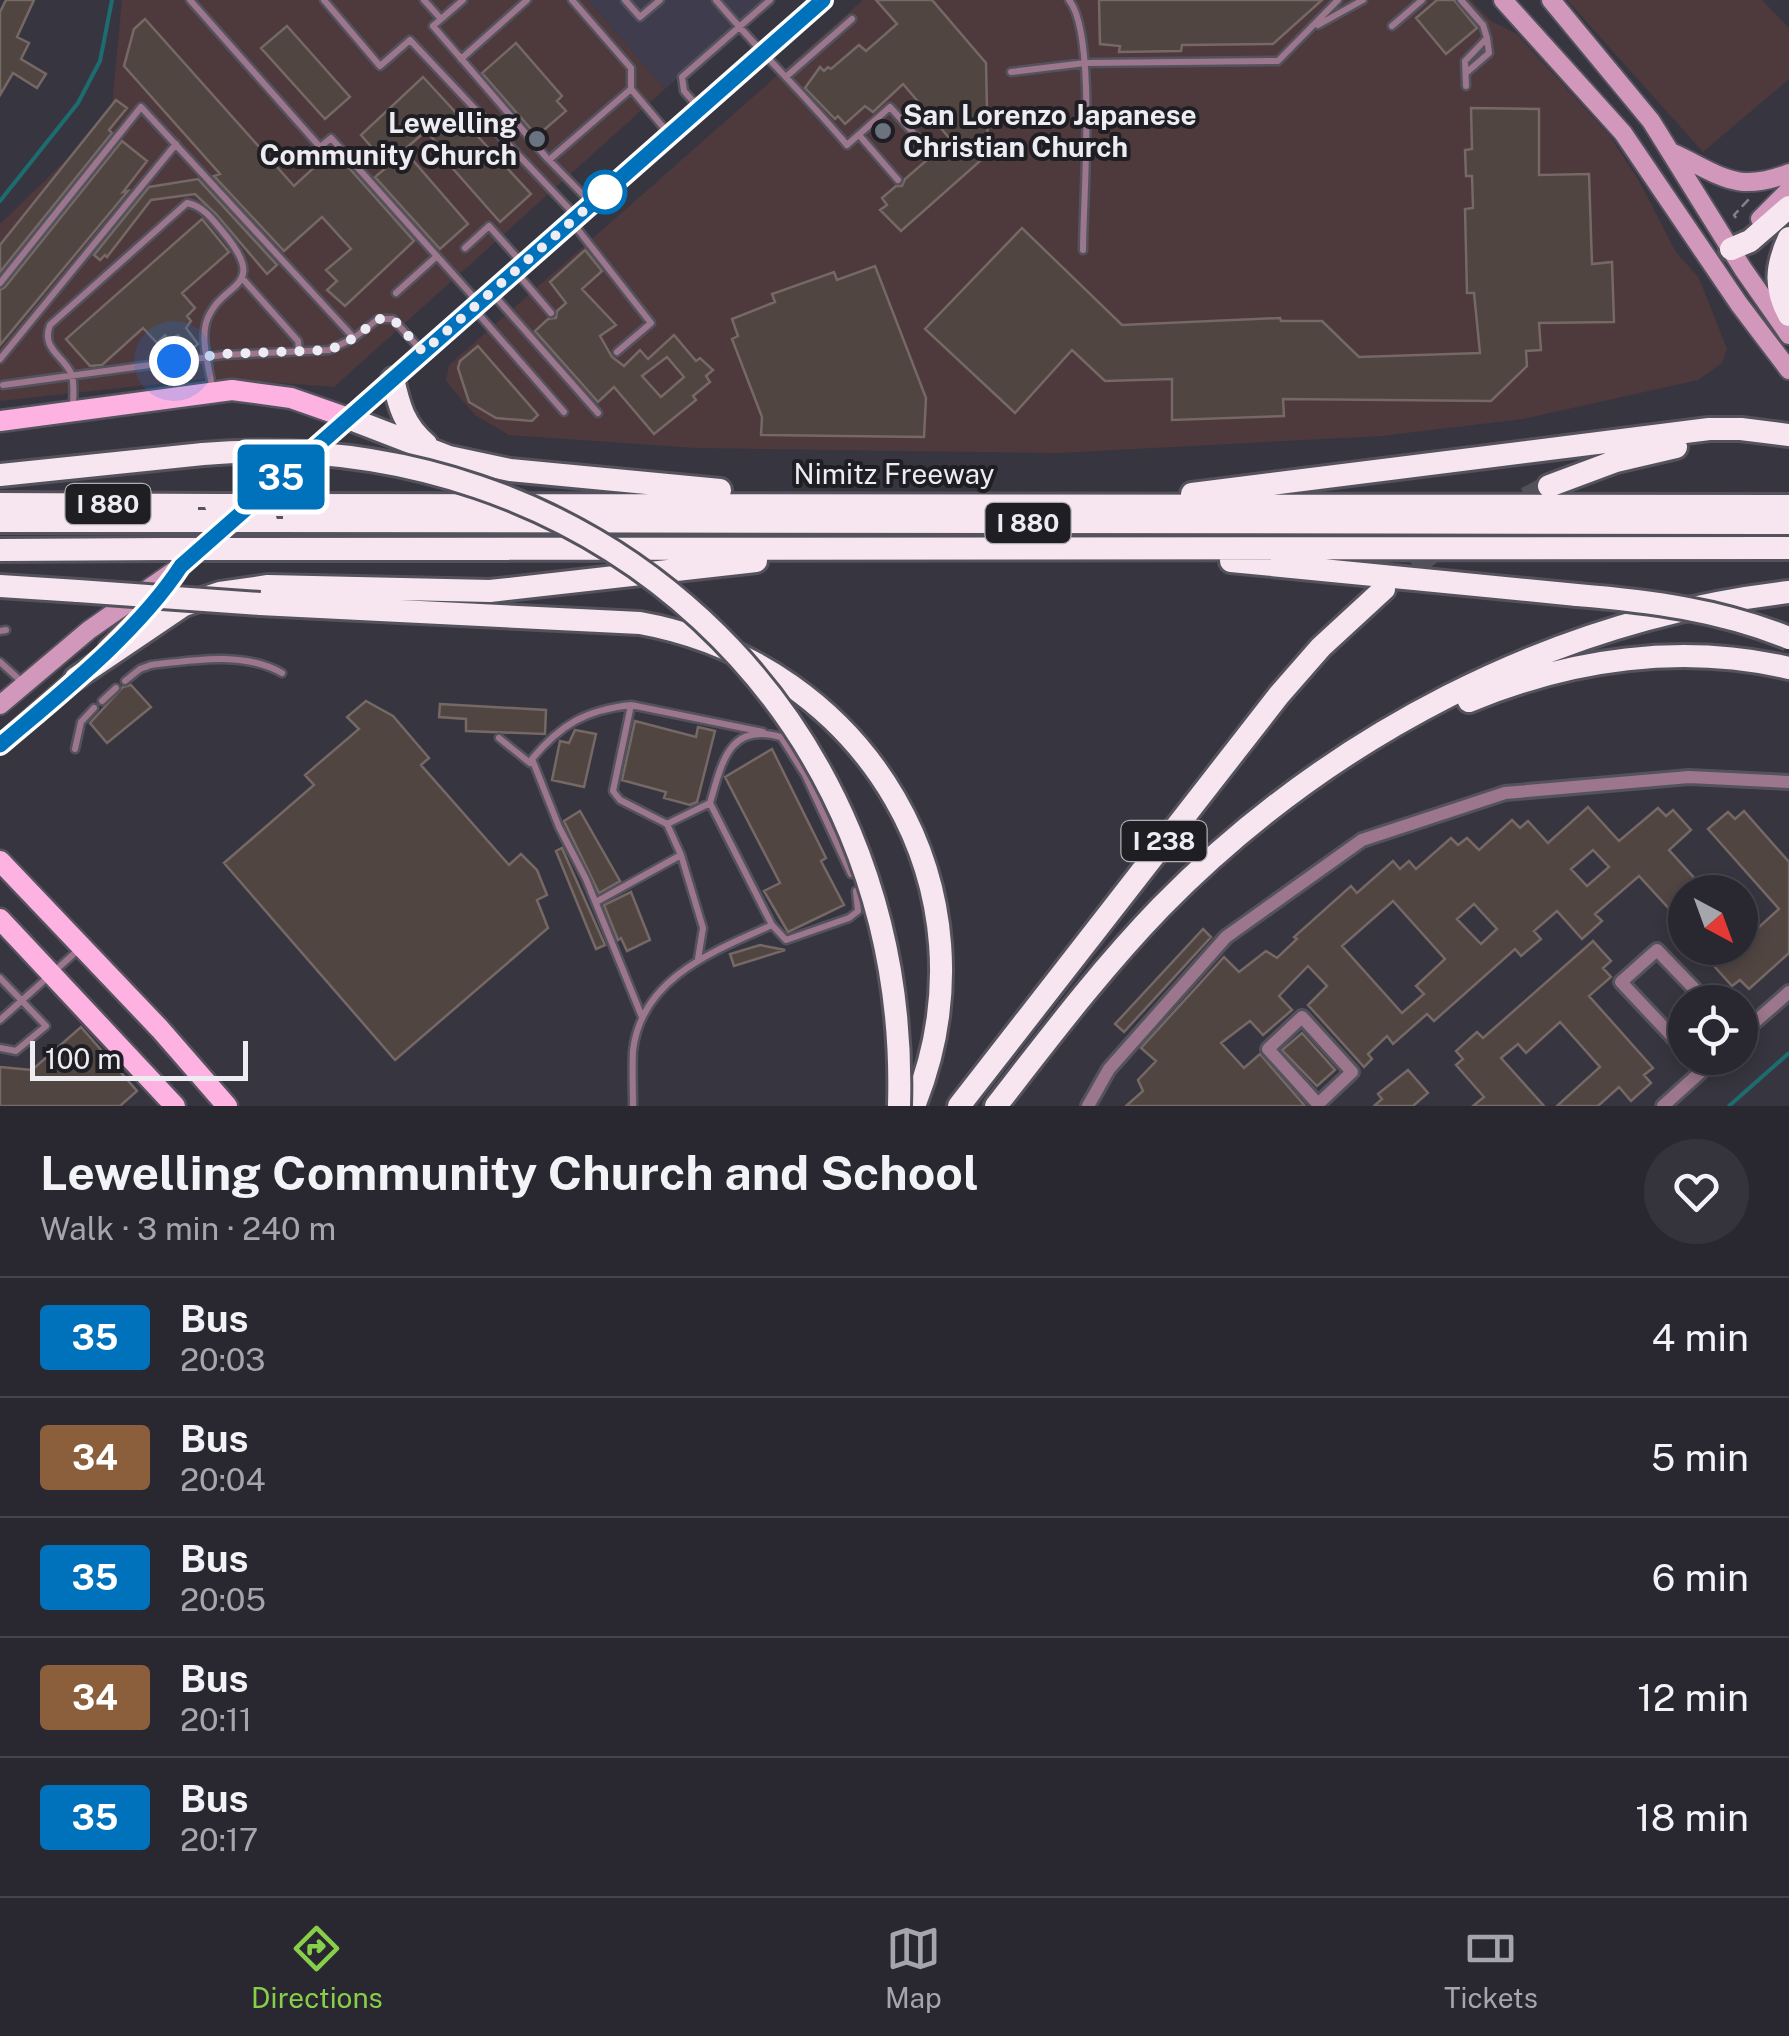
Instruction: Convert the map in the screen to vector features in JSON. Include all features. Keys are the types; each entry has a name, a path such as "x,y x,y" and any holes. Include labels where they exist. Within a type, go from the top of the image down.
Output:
{"highway":[{"path":"1731,249 1750,241 1789,208"},
{"path":"1789,238 1777,278 1778,294 1789,315"},
{"path":"393,378 400,413 412,432 432,449"},
{"path":"348,418 449,457 510,470 700,490 858,491 988,504"},
{"path":"1134,505 1244,486 1709,429 1789,436"},
{"path":"1550,486 1616,461 1678,446 1789,436"},
{"path":"0,475 276,450 356,456 418,467 540,510 648,574 699,617 744,663 784,713 833,796 859,854 879,915 892,977 899,1042 899,1106"},
{"name":"Nimitz Freeway","path":"0,504 216,505 275,513 988,504 1789,506"},
{"name":"I 880","path":"0,522 198,522 275,513 1789,524"},
{"path":"76,678 184,604 220,593 268,586 490,591 886,548"},
{"path":"1128,548 1705,611 1789,638"},
{"name":"I 880","path":"0,550 174,557 234,549 1789,548"},
{"path":"0,586 640,623 729,648 786,680 857,742 907,820 930,883 940,946 940,1010 927,1072 914,1106"},
{"name":"I 238","path":"959,1106 1279,695 1321,647 1384,589"},
{"path":"1417,714 1497,673 1585,637 1694,608 1789,592"},
{"path":"1417,714 1539,677 1633,658 1712,655 1789,668"},
{"name":"I 238","path":"996,1106 1096,978 1183,886 1292,794 1417,714"}],"main road":[{"path":"0,705 174,557 348,418 822,0"},
{"path":"1503,0 1623,132 1789,370"},
{"path":"1551,0 1651,120 1789,335"},
{"path":"1671,152 1712,172 1754,185 1789,173"},
{"path":"1711,262 1731,249 1789,190"},
{"path":"0,421 232,390 272,394 348,418"},
{"path":"0,745 154,601 174,557"},
{"path":"0,861 160,1029 227,1106"},
{"path":"0,918 174,1106"}],"street":[{"path":"1088,1106 1109,1069 1226,936 1362,840 1504,793 1689,777 1789,782"},
{"path":"1668,1032 1622,982 1657,950 1691,985"},
{"path":"1758,1019 1789,992"},
{"path":"1302,1017 1352,1072 1318,1105 1268,1049 1302,1017"},
{"path":"1663,1106 1697,1075"}],"lane":[{"path":"190,0 320,147 331,138 437,256 598,414"},
{"path":"324,0 380,66 410,40 580,214"},
{"path":"424,0 441,19"},
{"path":"462,0 433,26 549,160 652,323 618,352"},
{"path":"461,59 527,0"},
{"path":"572,0 631,68 632,89 669,135"},
{"path":"625,0 640,17 660,0"},
{"path":"716,0 848,145 890,108 932,154"},
{"path":"699,108 684,91 682,77 770,0"},
{"path":"1069,0 1077,10 1085,62 1083,250"},
{"path":"1011,72 1085,62 1278,61 1338,0"},
{"path":"1312,28 1363,0"},
{"path":"1392,26 1422,0"},
{"path":"1461,0 1483,24 1486,38 1466,61 1466,86"},
{"path":"787,76 852,19"},
{"path":"549,160 632,89"},
{"path":"0,283 141,107 354,338"},
{"path":"858,135 898,180"},
{"path":"0,359 176,144"},
{"path":"74,412 72,375 48,344 50,325 187,203 196,204 208,215 242,255 238,286 212,310 205,328 214,392"},
{"path":"465,248 490,226 550,313"},
{"path":"396,294 437,256"},
{"path":"241,277 298,342 299,351"},
{"path":"481,301 564,412"},
{"path":"4,385 207,357 330,350 378,319 393,319 423,352"},
{"path":"125,681 151,665 246,658 282,673"},
{"path":"0,662 24,684"},
{"path":"102,701 116,688"},
{"path":"531,764 539,750 566,723 631,705 763,732 781,738 805,775 846,858 858,895 858,911 849,918 786,940 772,926 710,803 724,754 747,734 763,732"},
{"path":"631,705 612,791 620,800 667,824 681,855 703,928 698,958"},
{"path":"75,749 81,722 94,708"},
{"path":"499,738 531,764 542,781 642,1017"},
{"path":"667,824 710,803"},
{"path":"596,902 681,855"},
{"path":"634,1106 634,1049 642,1017 651,1001 698,958 772,926"},
{"path":"0,1020 81,948"},
{"path":"0,978 46,1026 16,1051 0,1048"}],"path":[{"path":"1736,218 1752,195"}],"shaded area":[{"path":"122,0 588,0 665,89 334,387 212,378 0,401 0,224 111,116"},
{"path":"588,0 767,0 665,89"},
{"path":"863,0 1471,0 1491,21 1517,34 1610,136 1676,252 1699,278 1727,349 1722,363 1698,380 1523,419 1381,436 1059,453 696,448 509,435 475,415 446,381 449,365"},
{"path":"1567,0 1762,0 1789,28 1789,79 1703,152"}],"building":[{"path":"6,0 34,0 17,37 29,43 21,59 46,74 37,88 13,73 0,95 0,12"},
{"path":"876,0 932,0 986,63 988,154 901,231 880,210 887,205 882,198 896,186 902,186 928,159 936,160 938,151 951,140 903,84 873,112 865,106 845,124 805,88 820,67 824,71 831,69 859,45 866,51 897,24"},
{"path":"1099,0 1322,0 1273,44 1182,45 1181,51 1119,52 1120,46 1100,44"},
{"path":"1437,0 1454,0 1477,28 1446,54 1416,18"},
{"path":"145,19 294,186 333,150 414,241 345,306 327,290 337,281 326,270 351,249 322,217 284,251 214,176 220,174 124,66 134,29"},
{"path":"287,26 350,97 325,119 261,48"},
{"path":"516,43 562,96 557,101 566,111 537,136 482,73"},
{"path":"423,77 531,194 500,222 440,154 444,151 426,131 404,150 468,224 440,249 375,177 388,166 361,135"},
{"path":"116,100 127,108 109,130 112,133 0,272 0,245"},
{"path":"1471,108 1539,109 1539,175 1589,174 1592,264 1612,262 1614,322 1539,323 1541,350 1526,351 1527,366 1491,401 1283,399 1284,416 1172,420 1172,379 1105,381 1072,350 1015,413 925,329 1022,228 1122,325 1280,318 1322,321 1359,357 1480,353 1474,293 1467,293 1465,209 1473,208 1472,176 1466,176 1465,150 1472,149"},
{"path":"122,141 147,161 123,192 128,191 0,345 0,290"},
{"path":"198,179 277,265 267,274 195,194 151,200 107,257 100,260 94,255 149,187"},
{"path":"202,219 229,252 182,293 195,308 187,316 191,321 186,328 198,344 191,350 178,335 169,340 165,335 157,343 143,328 102,365 90,366 66,339"},
{"path":"585,250 602,271 582,289 616,325 600,336 612,357 624,366 640,350 648,359 674,335 696,361 700,358 713,370 706,376 710,382 693,396 696,400 654,434 614,387 598,402 535,331 548,319 556,318 557,311 566,303 550,282","holes":["667,357 684,377 661,397 642,376"]},
{"path":"875,266 926,398 924,437 761,435 762,417 732,339 738,336 732,319 775,302 772,294 834,272 837,280"},
{"path":"478,346 538,415 532,421 496,418 469,402 458,368 460,361"},
{"path":"131,685 151,707 107,743 90,723 123,687"},
{"path":"366,701 393,716 429,758 421,765 509,865 521,854 537,870 547,895 537,900 548,928 395,1060 224,863 314,785 305,775 359,729 347,717"},
{"path":"440,704 546,710 545,734 466,731 466,719 439,717"},
{"path":"635,721 696,737 698,727 715,731 697,802 690,805 664,798 666,792 622,780"},
{"path":"575,730 596,734 584,787 552,780 560,741 569,743"},
{"path":"772,749 826,858 821,861 844,905 788,932 764,891 780,883 725,777"},
{"path":"1588,807 1619,841 1658,808 1666,816 1673,810 1691,830 1669,850 1692,875 1668,875 1668,908 1639,876 1595,914 1602,921 1582,939 1557,911 1534,931 1541,939 1521,956 1515,949 1434,1021 1427,1014 1393,1044 1387,1036 1368,1054 1372,1059 1364,1067 1308,1005 1327,986 1308,966 1279,996 1292,1010 1263,1035 1250,1021 1221,1043 1244,1068 1260,1054 1305,1106 1126,1106 1143,1091 1138,1080 1156,1061 1141,1048 1224,957 1239,972 1266,951 1277,958 1297,939 1294,937 1351,886 1357,893 1393,861 1400,869 1409,861 1416,869 1451,838 1458,845 1467,838 1479,850 1512,820 1520,828 1528,821 1548,843","holes":["1593,850 1609,867 1587,886 1571,869","1393,901 1445,959 1416,986 1424,994 1402,1013 1342,946","1474,904 1497,929 1481,944 1457,919"]},
{"path":"580,811 620,881 599,893 564,821"},
{"path":"1744,811 1789,862 1789,953 1753,985 1740,980 1731,985 1714,966 1758,965 1758,928 1779,909 1758,885 1758,875 1749,875 1708,829 1728,812 1735,819"},
{"path":"562,848 605,945 596,949 556,851"},
{"path":"631,892 650,940 627,951 621,938 618,940 604,905"},
{"path":"1203,929 1211,937 1124,1032 1115,1024"},
{"path":"1593,941 1611,961 1603,968 1611,977 1589,996 1653,1068 1644,1075 1651,1083 1631,1101 1619,1087 1598,1106 1557,1106 1600,1067 1560,1022 1526,1053 1518,1044 1501,1058 1544,1106 1473,1106 1484,1097 1456,1065 1463,1059 1456,1051 1477,1032 1483,1038"},
{"path":"760,945 785,950 734,966 730,954"},
{"path":"81,1027 137,1091 120,1106 0,1106 0,1067 32,1070"},
{"path":"1302,1033 1335,1070 1317,1086 1282,1050"},
{"path":"1408,1070 1428,1093 1413,1106 1374,1106 1382,1099 1378,1094"}],"waterway":[{"path":"0,201 78,103 100,61 112,0"},
{"path":"1729,1106 1789,1053"}],"tunnel":[{"path":"1387,586 1457,534 1549,486"}],"bus line":[{"name":"35","path":"0,745 129,627 181,566 823,0"}],"place":[{"name":"San Lorenzo Japanese Christian Church","path":"883,131"},
{"name":"Lewelling Community Church","path":"537,139"}],"route":[{"path":"174,361 223,354 330,350 378,319 393,319 423,352 605,192"}]}
